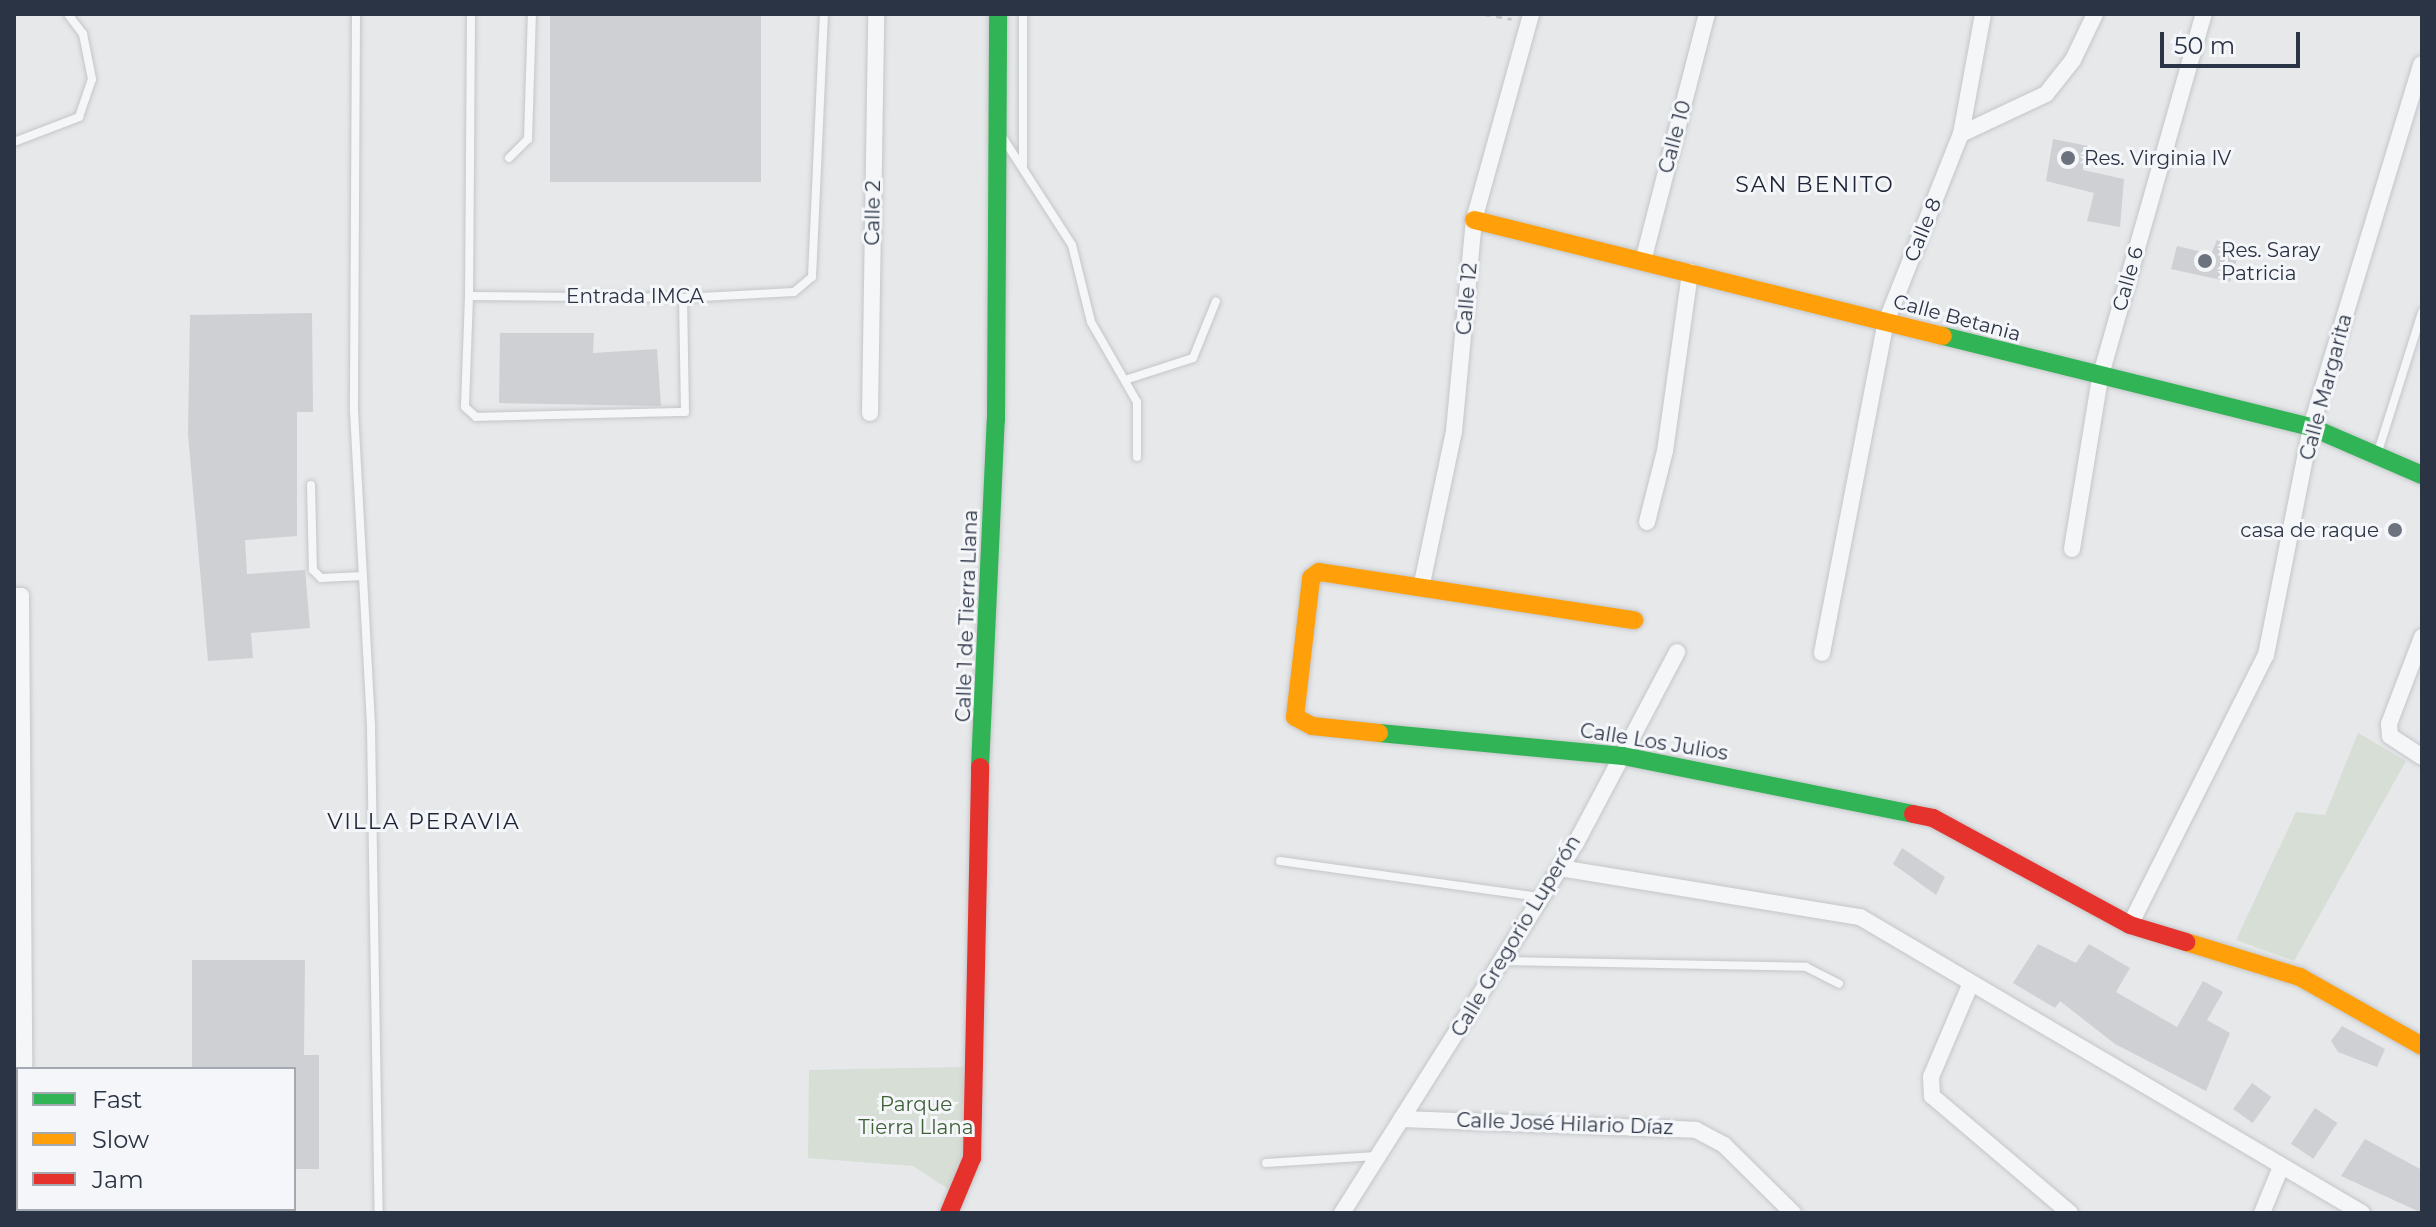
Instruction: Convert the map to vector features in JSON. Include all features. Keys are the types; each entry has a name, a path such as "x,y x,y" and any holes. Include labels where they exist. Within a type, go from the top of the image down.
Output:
{"street":[{"name":"Calle 2","path":"870,413 876,14"},
{"name":"Calle 1 de Tierra Llana","path":"949,1213 972,1158 1000,134 998,14"},
{"name":"Calle 10","path":"1643,261 1707,14"},
{"name":"Calle 8","path":"1822,653 1886,322 1961,134 1983,14"},
{"path":"1961,134 2046,94 2073,60 2095,14"},
{"name":"Calle 6","path":"2072,549 2100,378 2204,14"},
{"name":"Calle 12","path":"1421,588 1454,431 1474,220 1530,18"},
{"name":"Calle Margarita","path":"2130,925 2266,655 2311,427 2421,64"},
{"name":"Calle Betania","path":"1474,220 1690,272 2100,378 2311,427 2422,475"},
{"path":"1647,522 1665,451 1690,272"},
{"name":"Calle Los Julios","path":"1634,620 1330,573 1311,578 1295,717 1312,726 1623,756 1933,818 2130,925 2300,977 2422,1046"},
{"path":"18,596 24,1067"},
{"path":"2422,637 2389,724 2390,736 2422,757"},
{"name":"Calle Gregorio Luperón","path":"1342,1213 1560,868 1677,652"},
{"path":"1560,868 1860,917 2362,1213"},
{"path":"1971,983 1931,1077 1932,1096 2070,1213"},
{"name":"Calle José Hilario Díaz","path":"1401,1119 1696,1130 1724,1145 1793,1213"},
{"path":"2262,1213 2281,1167"}],"lane":[{"path":"14,142 79,117 92,79 83,34 68,14"},
{"path":"356,14 354,411 363,576 379,1213"},
{"path":"471,14 465,407 476,417 685,412 683,298"},
{"path":"509,158 528,139 532,14"},
{"name":"Entrada IMCA","path":"469,296 683,298 794,292 812,277 824,14"},
{"path":"1023,14 1023,167"},
{"path":"1000,134 1072,245 1091,322 1137,402 1137,457"},
{"path":"1125,380 1193,358 1216,301"},
{"path":"2377,455 2422,312"},
{"path":"311,485 313,570 321,578 363,576"},
{"path":"1280,861 1541,897"},
{"path":"1503,961 1806,967 1839,984"},
{"path":"1266,1163 1376,1156"}],"path":[{"path":"1484,14 1530,18"}],"green space":[{"path":"2358,733 2406,761 2294,961 2236,940 2296,812 2325,815"},
{"name":"Parque Tierra Llana","path":"963,1067 967,1152 956,1194 913,1166 808,1158 809,1070"}],"building":[{"path":"550,14 761,14 761,182 550,182"},
{"name":"Res. Virginia IV","path":"2053,139 2088,146 2083,170 2124,179 2120,227 2087,221 2094,193 2046,181"},
{"name":"Res. Saray Patricia","path":"2217,240 2240,249 2230,282 2171,269 2177,246 2211,254"},
{"path":"312,313 313,412 297,412 297,536 245,540 247,574 305,570 310,628 251,633 253,658 208,661 188,434 190,315"},
{"path":"500,333 594,333 593,353 657,349 661,406 499,403"},
{"path":"1902,848 1945,877 1936,895 1893,864"},
{"path":"2038,944 2076,963 2089,944 2130,968 2116,992 2177,1027 2203,981 2223,992 2207,1020 2230,1033 2206,1091 2115,1044 2060,1001 2055,1008 2013,983"},
{"path":"192,960 305,960 304,1055 319,1055 319,1169 296,1169 296,1067 192,1067"},
{"path":"2342,1026 2385,1049 2377,1067 2338,1052 2331,1041"},
{"path":"2252,1083 2271,1097 2253,1123 2233,1109"},
{"path":"2315,1108 2337,1123 2313,1159 2291,1144"},
{"path":"2365,1139 2422,1170 2422,1213 2341,1176"}],"traffic: fast":[{"path":"980,767 996,420 998,14"},
{"path":"1943,336 2311,427 2422,475"},
{"path":"1379,733 1623,756 1913,814"}],"traffic: slow":[{"path":"1474,220 1943,336"},
{"path":"1379,733 1312,726 1295,717 1311,578 1319,572 1634,620"},
{"path":"2186,942 2300,977 2422,1046"}],"traffic: jam":[{"path":"949,1213 972,1158 980,767"},
{"path":"1913,814 1933,818 2130,925 2186,942"}],"place":[{"name":"Res. Virginia IV","path":"2068,158"},
{"name":"Res. Saray Patricia","path":"2205,261"},
{"name":"casa de raque","path":"2395,530"}],"district":[{"name":"SAN BENITO","path":"1815,185"},
{"name":"VILLA PERAVIA","path":"424,822"}]}
